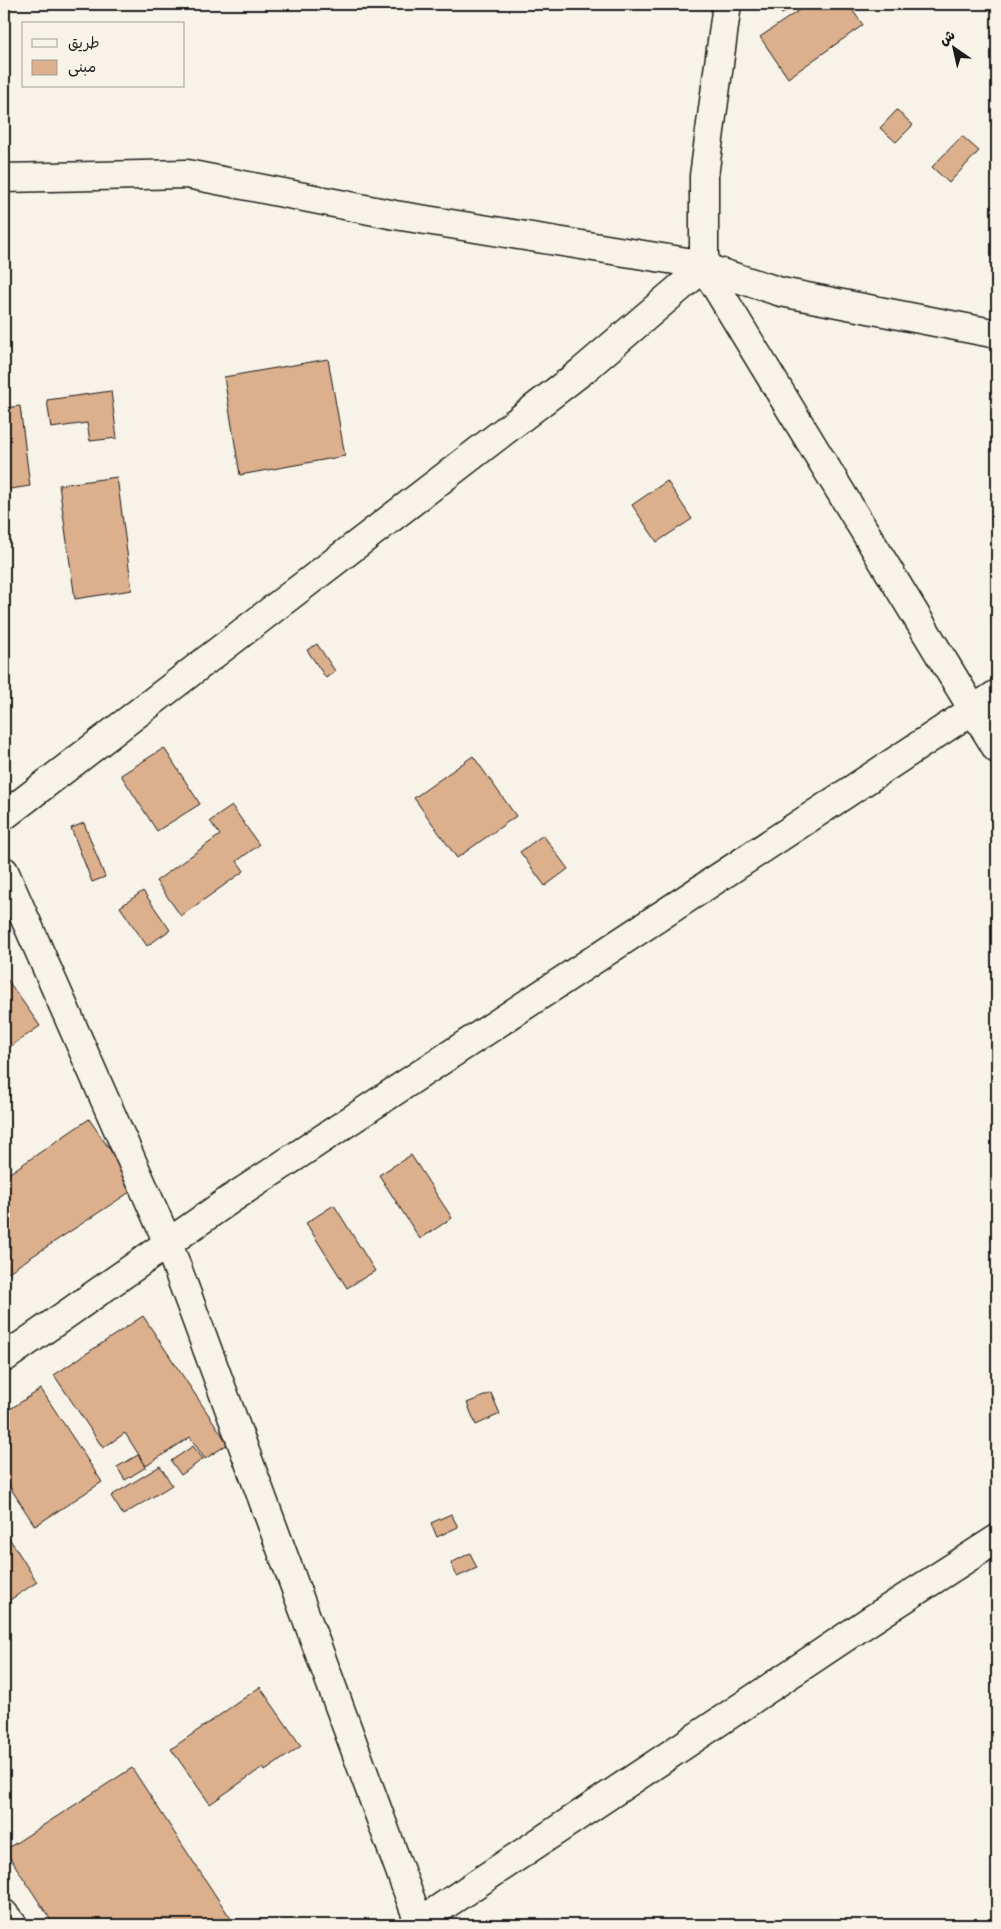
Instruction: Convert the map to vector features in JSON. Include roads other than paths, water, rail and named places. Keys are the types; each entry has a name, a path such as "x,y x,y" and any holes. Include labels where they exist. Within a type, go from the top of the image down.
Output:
{"street":[{"path":"727,4 704,176 704,267 997,749"},
{"path":"4,178 187,174 395,215 687,262 781,292 997,334"},
{"path":"4,816 581,372 704,267"},
{"path":"4,1358 231,1199 997,694"},
{"path":"4,871 168,1243 418,1924 871,1620 997,1538"},
{"path":"4,1914 13,1925"}]}
